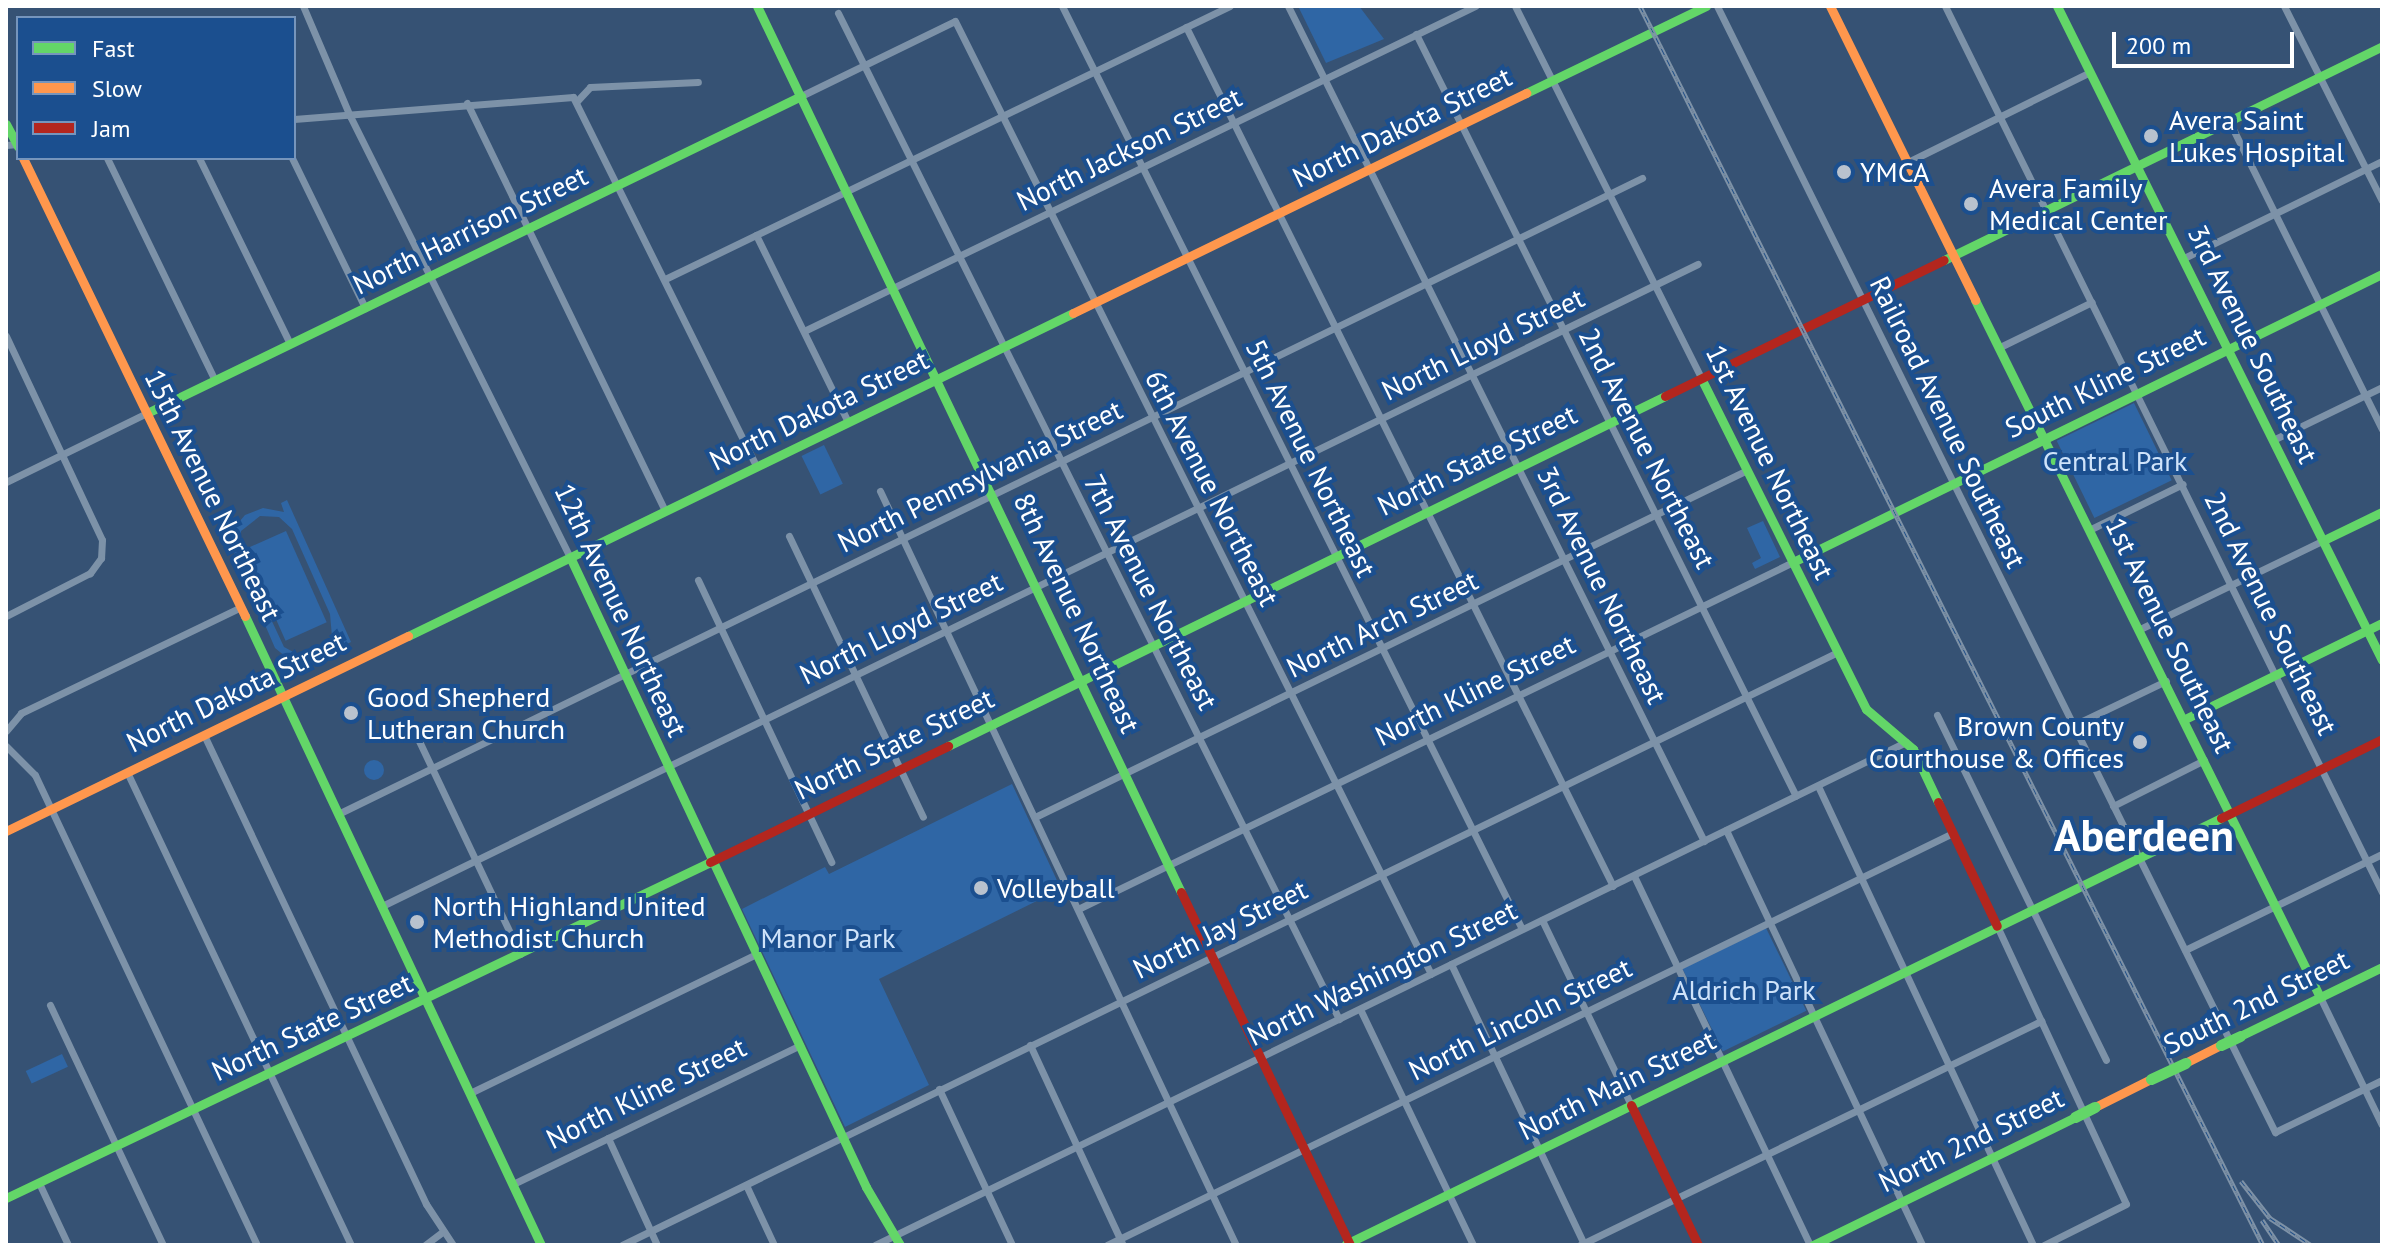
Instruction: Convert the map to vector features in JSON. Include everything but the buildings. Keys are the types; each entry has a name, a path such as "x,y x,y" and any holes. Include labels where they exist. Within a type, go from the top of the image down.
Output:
{"street":[{"name":"12th Avenue Northeast","path":"303,6 350,116 570,557 894,1242"},
{"name":"8th Avenue Northeast","path":"757,6 1037,586 1348,1244"},
{"name":"5th Avenue Northeast","path":"1062,6 1522,929"},
{"path":"665,279 1230,6"},
{"name":"3rd Avenue Northeast","path":"1288,6 1704,841"},
{"name":"North Jackson Street","path":"804,331 1475,6"},
{"name":"1st Avenue Northeast","path":"1515,6 1870,714 1908,741 1997,926"},
{"name":"North Dakota Street","path":"6,831 1706,6"},
{"name":"Railroad Avenue Southeast","path":"1717,6 2275,1132 2365,1088"},
{"name":"1st Avenue Southeast","path":"1830,6 2320,997"},
{"name":"2nd Avenue Southeast","path":"1945,6 2233,584 2382,892"},
{"name":"3rd Avenue Southeast","path":"2057,6 2382,660"},
{"path":"2284,6 2382,201"},
{"name":"7th Avenue Northeast","path":"838,13 1339,1019"},
{"name":"North Harrison Street","path":"6,482 955,21"},
{"name":"6th Avenue Northeast","path":"955,21 1431,974"},
{"path":"1186,27 1613,886"},
{"name":"2nd Avenue Northeast","path":"1416,34 1796,796"},
{"name":"North State Street","path":"6,1198 426,1000 2382,46"},
{"path":"1908,162 2090,72"},
{"path":"296,119 467,103 575,99 590,87 698,82"},
{"path":"575,99 757,467"},
{"path":"467,103 665,511"},
{"path":"2229,121 2382,429"},
{"path":"6,124 15,145"},
{"name":"15th Avenue Northeast","path":"24,160 241,607 541,1245"},
{"path":"108,160 215,380"},
{"path":"200,160 290,344"},
{"path":"293,160 365,308"},
{"path":"2184,258 2382,161"},
{"name":"North Pennsylvania Street","path":"338,814 1642,178"},
{"path":"756,235 848,422"},
{"name":"North Lloyd Street","path":"382,906 1698,264"},
{"name":"South Kline Street","path":"1892,513 2382,274"},
{"path":"2000,347 2092,302"},
{"path":"6,336 100,529 101,558 85,577 6,616"},
{"path":"2273,440 2382,387"},
{"name":"North Arch Street","path":"1035,817 1747,470"},
{"path":"2091,529 2183,484"},
{"path":"880,491 1236,1245"},
{"path":"2140,629 2382,512"},
{"name":"North Kline Street","path":"1078,909 1892,513"},
{"path":"789,536 923,817"},
{"path":"698,580 831,862"},
{"path":"6,731 21,713 241,607"},
{"path":"2185,719 2382,623"},
{"name":"North Jay Street","path":"622,1245 1838,652"},
{"path":"2074,725 2166,681"},
{"path":"1937,715 2106,1060"},
{"path":"410,722 520,954"},
{"path":"204,735 442,1232 453,1245"},
{"name":"North Main Street","path":"1348,1244 2382,739"},
{"name":"North Washington Street","path":"875,1245 894,1242 986,1191 1908,741"},
{"path":"6,746 25,760 51,809 257,1245"},
{"path":"2113,806 2204,760"},
{"path":"127,772 351,1245"},
{"path":"1818,786 2033,1245"},
{"path":"1726,830 1922,1245"},
{"name":"North Lincoln Street","path":"1107,1245 1122,1242 1212,1194 1953,833"},
{"path":"2185,950 2382,854"},
{"path":"1634,876 1811,1245"},
{"path":"1542,920 1698,1245"},
{"path":"1997,926 2126,1204 2044,1245"},
{"path":"470,1093 756,954"},
{"path":"1451,964 1583,1244 2041,1021"},
{"name":"South 2nd Street","path":"2151,1079 2382,967"},
{"path":"2320,997 2382,1125"},
{"path":"50,1005 163,1245"},
{"path":"1360,1009 1473,1245"},
{"name":"North Kline Street","path":"513,1184 800,1045"},
{"path":"1030,1045 1122,1242"},
{"name":"North 2nd Street","path":"1811,1245 2151,1079"},
{"path":"2365,1088 2382,1080"},
{"path":"939,1089 1012,1245"},
{"path":"608,1138 657,1245"},
{"path":"39,1183 68,1245"},
{"path":"746,1185 774,1245"},
{"path":"425,1245 442,1232"}],"green space":[{"path":"1298,6 1359,6 1384,39 1326,63"},
{"name":"Central Park","path":"2134,403 2172,480 2094,518 2057,441"},
{"path":"824,445 843,484 820,495 802,456"},
{"path":"287,500 351,642 345,645 340,635 333,651 313,663 291,661 275,648 231,546 234,528 245,515 263,508 284,512 281,503","holes":["260,516 279,517 292,529 330,614 332,637 316,655 299,655 284,647 241,555 241,531"]},
{"path":"1763,521 1780,557 1755,569 1752,563 1761,558 1747,528"},
{"path":"286,531 327,622 286,641 245,549"},
{"path":"374,760 381,763 384,770 381,777 374,780 367,777 364,770 367,763"},
{"name":"Manor Park","path":"1012,784 1061,889 879,979 929,1085 845,1127 742,909 825,867 829,874"},
{"name":"Aldrich Park","path":"1766,928 1806,1011 1723,1051 1682,969"},
{"path":"62,1054 68,1067 32,1084 26,1071"}],"railway":[{"path":"1640,6 2263,1245"},
{"path":"2241,1181 2270,1218 2311,1245"},
{"path":"2262,1220 2279,1245"}],"traffic: fast":[{"path":"757,6 1181,892"},
{"path":"1526,93 1706,6"},
{"path":"2057,6 2382,660"},
{"path":"1944,260 2382,46"},
{"path":"147,413 801,96"},
{"path":"6,124 16,143"},
{"path":"1793,562 2382,274"},
{"path":"1975,300 2320,997"},
{"path":"408,636 1073,313"},
{"path":"1701,378 1866,709 1913,749 1938,802"},
{"path":"948,746 1665,396"},
{"path":"2324,540 2382,512"},
{"path":"570,557 866,1187 900,1245"},
{"path":"245,616 541,1245"},
{"path":"2185,719 2382,623"},
{"path":"1346,1244 2221,818"},
{"path":"6,1198 710,862"},
{"path":"2240,1036 2382,967"},
{"path":"2221,1045 2240,1036"},
{"path":"2151,1079 2185,1063"},
{"path":"2075,1117 2095,1107"},
{"path":"1813,1245 2075,1117"}],"traffic: slow":[{"path":"1830,6 1975,300"},
{"path":"1073,313 1526,93"},
{"path":"24,160 245,616"},
{"path":"6,831 408,636"},
{"path":"2185,1063 2221,1045"},
{"path":"2095,1107 2151,1079"}],"traffic: jam":[{"path":"1665,396 1944,260"},
{"path":"2221,818 2382,739"},
{"path":"710,862 948,746"},
{"path":"1938,802 1997,926"},
{"path":"1181,892 1350,1245"},
{"path":"1631,1105 1698,1245"}],"place":[{"name":"Avera Saint Lukes Hospital","path":"2151,136"},
{"name":"YMCA","path":"1844,172"},
{"name":"Avera Family Medical Center","path":"1971,204"},
{"name":"Good Shepherd Lutheran Church","path":"351,713"},
{"name":"Brown County Courthouse & Offices","path":"2140,742"},
{"name":"Volleyball","path":"981,888"},
{"name":"North Highland United Methodist Church","path":"417,922"}],"district":[{"name":"Aberdeen","path":"2144,835"}]}
